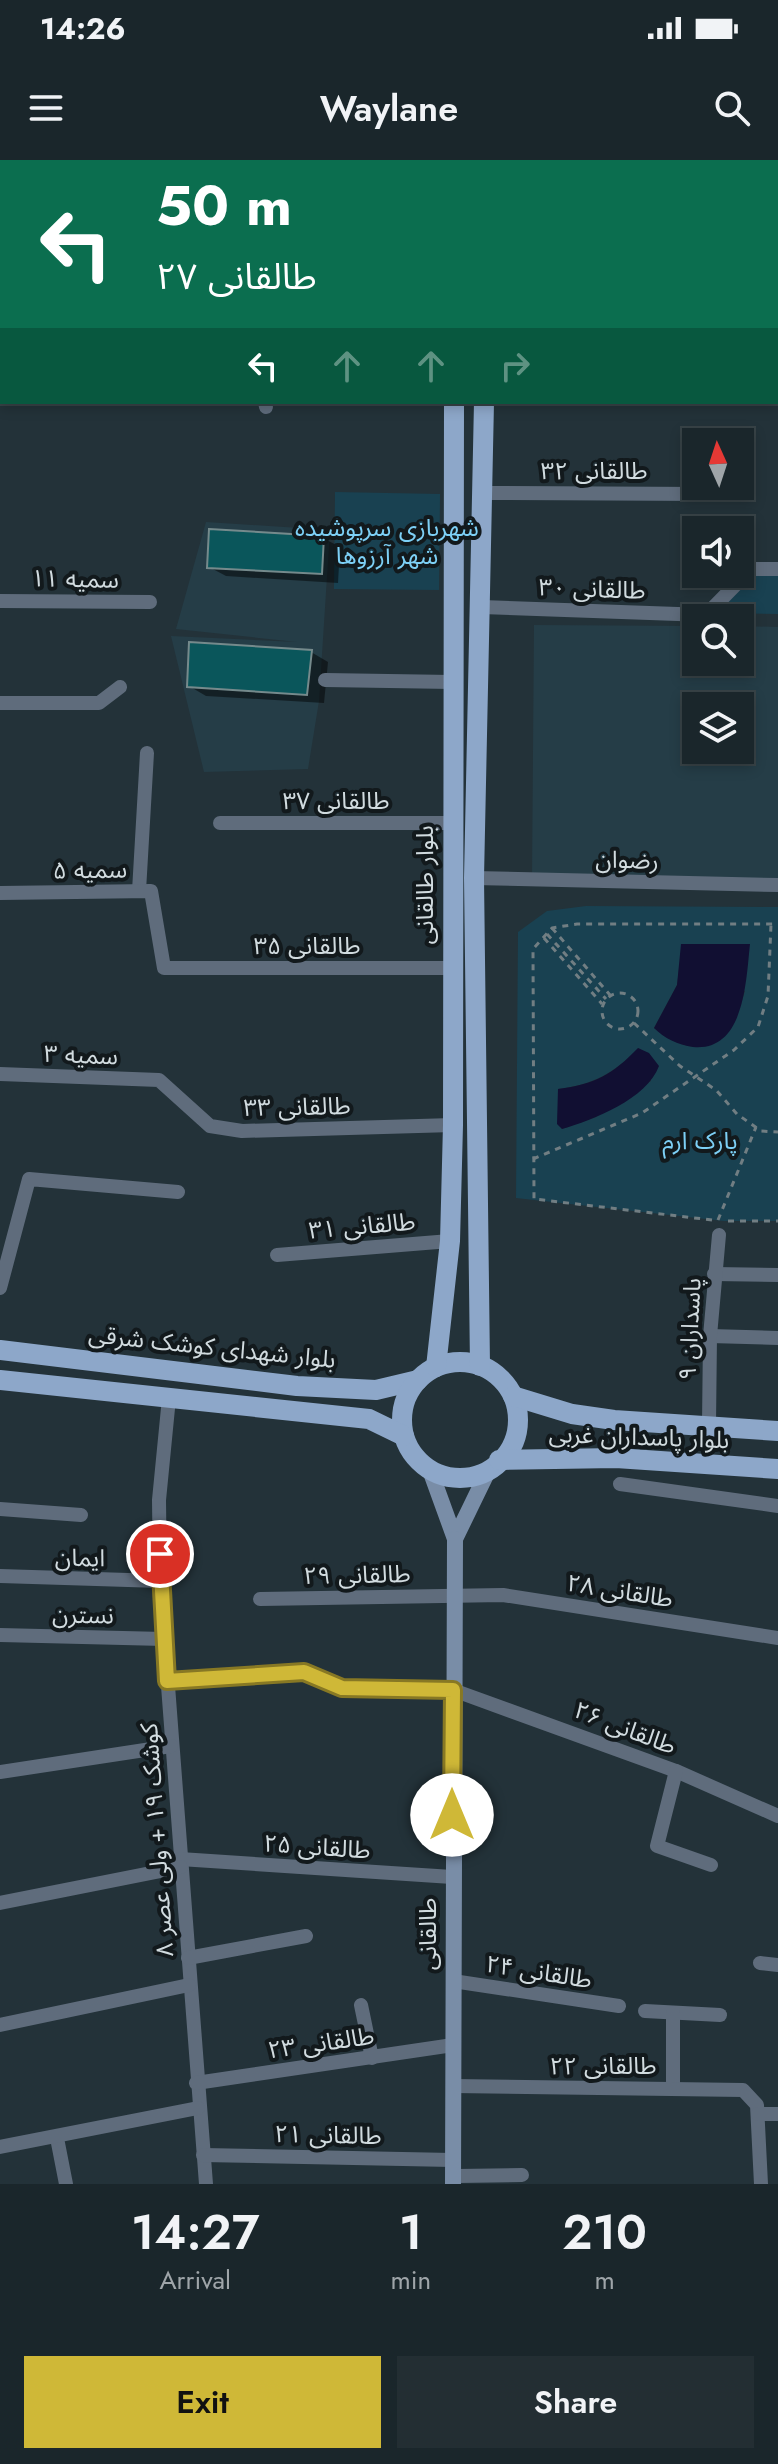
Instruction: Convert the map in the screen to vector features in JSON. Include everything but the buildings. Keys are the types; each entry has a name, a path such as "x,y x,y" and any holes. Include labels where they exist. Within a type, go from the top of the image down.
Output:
{"main road":[{"name":"بلوار طالقانی","path":"436,1367 450,1241 453,1125 454,404"},
{"name":"بلوار طالقانی","path":"480,1366 474,878 484,404"},
{"name":"بلوار شهدای کوشک شرقی","path":"0,1350 297,1386 376,1390 418,1380"},
{"path":"75,1388 79,1358"},
{"path":"458,1362 480,1366 505,1383 513,1396 517,1430 509,1451 494,1466 455,1539 430,1470 410,1450 404,1436 405,1400 418,1380 436,1367 458,1362"},
{"path":"0,1380 369,1419 404,1436"},
{"name":"بلوار پاسداران غربی","path":"513,1396 572,1414 614,1420 778,1431"},
{"name":"بلوار پاسداران غربی","path":"494,1466 616,1458 778,1469"},
{"path":"430,1470 466,1478 494,1466"},
{"name":"طالقانی","path":"455,1539 452,1877 455,2175"}],"street":[{"name":"طالقانی ۳۲","path":"483,493 682,494"},
{"name":"طالقانی ۳۰","path":"482,607 706,615 751,569 778,569"},
{"name":"سمیه ۱۱","path":"0,601 150,602"},
{"path":"325,680 452,682"},
{"path":"0,703 99,703 120,687"},
{"path":"139,891 147,753"},
{"name":"طالقانی ۳۷","path":"220,823 452,823"},
{"name":"رضوان","path":"474,878 778,885"},
{"name":"سمیه ۵","path":"0,893 151,891 164,968"},
{"name":"طالقانی ۳۵","path":"164,968 451,968"},
{"name":"سمیه ۳","path":"0,1074 159,1080"},
{"name":"طالقانی ۳۳","path":"159,1080 210,1126 232,1130 453,1125"},
{"path":"0,1288 29,1179 178,1192"},
{"name":"پاسداران ۹","path":"709,1424 710,1336 718,1228"},
{"path":"0,1231 16,1233"},
{"name":"طالقانی ۳۱","path":"277,1255 450,1241"},
{"path":"714,1274 778,1275"},
{"path":"710,1336 778,1338"},
{"name":"کوشک ۱۹ + ولی عصر ۸","path":"169,1398 159,1500 160,1581 206,2184"},
{"path":"620,1484 778,1506"},
{"path":"0,1509 81,1515"},
{"name":"ایمان","path":"0,1576 160,1581"},
{"name":"طالقانی ۲۹","path":"260,1599 455,1595"},
{"name":"طالقانی ۲۸","path":"455,1595 503,1595 778,1638"},
{"name":"نسترن","path":"0,1635 164,1639"},
{"name":"طالقانی ۲۶","path":"167,1681 304,1672 342,1688 453,1690 676,1771 778,1816"},
{"path":"0,1772 171,1746"},
{"path":"676,1771 657,1846 711,1865"},
{"name":"طالقانی ۲۵","path":"0,1903 180,1863 452,1877"},
{"path":"188,1958 306,1936"},
{"path":"760,1963 778,1965"},
{"name":"طالقانی ۲۴","path":"453,1981 619,2006"},
{"path":"0,2025 189,1985"},
{"path":"361,2005 372,2058"},
{"path":"645,2011 720,2015"},
{"path":"673,2013 673,2088"},
{"name":"طالقانی ۲۳","path":"196,2083 453,2045"},
{"name":"طالقانی ۲۲","path":"453,2086 726,2087 751,2095 758,2114"},
{"path":"0,2147 198,2108"},
{"path":"761,2184 758,2114 778,2114"},
{"path":"57,2138 66,2184"},
{"name":"طالقانی ۲۱","path":"203,2155 455,2175 522,2175"}],"path":[{"path":"778,924 628,923 552,928 533,949 534,1199 718,1228 778,1221"},
{"path":"533,1159 642,1113 698,1075 758,1027 768,996 771,924"},
{"path":"552,928 610,995"},
{"path":"546,936 606,999"},
{"path":"546,936 603,1005"},
{"path":"623,992 634,998 639,1009 634,1023 621,1029 610,1026 603,1016 603,1005 610,995 623,992"},
{"path":"634,1023 680,1066 698,1075 737,1114 756,1127 778,1132"},
{"path":"718,1228 756,1127"}],"shaded area":[{"path":"206,522 330,530 319,701 308,769 204,772 171,636 297,642 176,629"},
{"path":"534,625 682,626 682,676 754,676 754,626 778,627 778,880 532,879"},
{"path":"681,944 750,944 740,1011 723,1038 710,1045 682,1045 654,1028 677,985"},
{"path":"638,1048 649,1053 659,1066 643,1088 618,1106 589,1120 562,1129 557,1124 558,1089 602,1077"}],"green space":[{"name":"شهربازی سرپوشیده شهر آرزوها","path":"335,492 440,494 439,590 334,589"},
{"path":"778,575 778,614 754,614 754,604 726,604 742,588 754,588 754,576"},
{"name":"پارک ارم","path":"586,906 778,907 778,1221 724,1221 516,1198 518,932 547,911","holes":["679,969 745,991 731,1024 712,1043 700,1047 686,1046 654,1028 677,985","639,1048 651,1081 596,1117 562,1129 558,1089 602,1076"]}],"route":[{"path":"160,1554 167,1681 304,1672 315,1674 330,1684 357,1690 453,1690 452,1815"}]}
